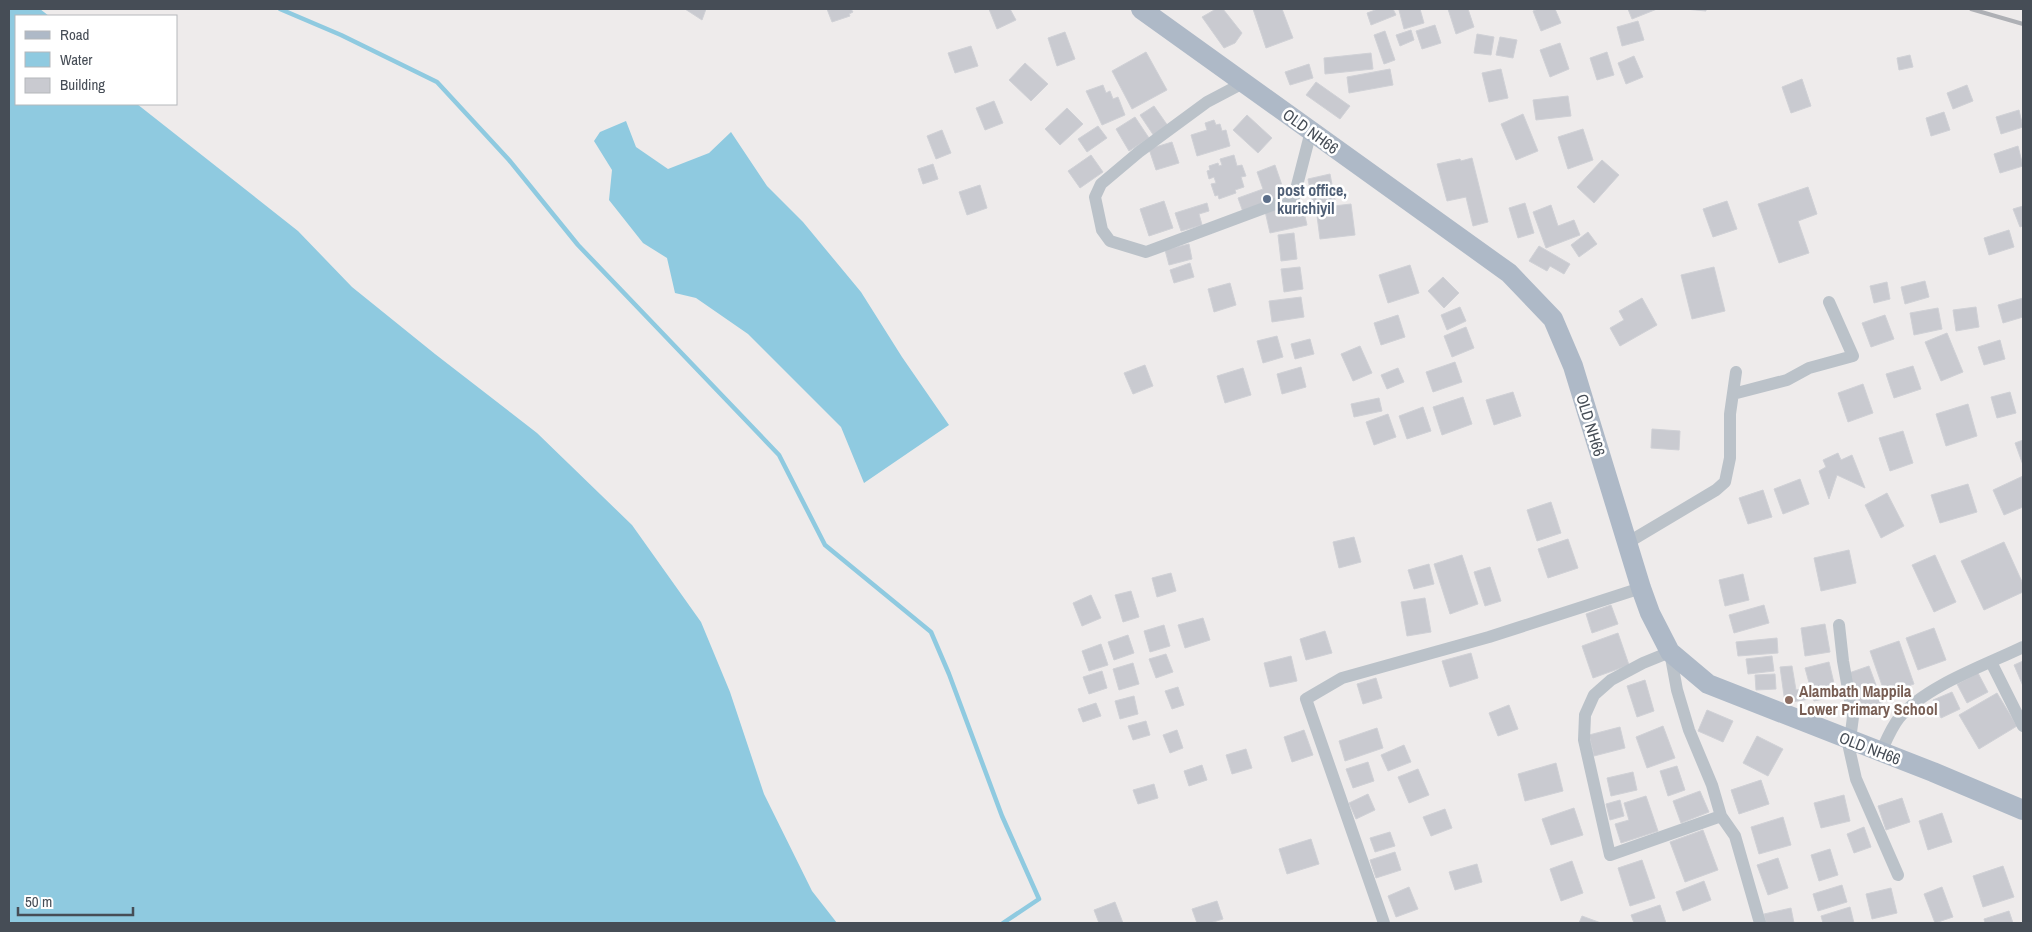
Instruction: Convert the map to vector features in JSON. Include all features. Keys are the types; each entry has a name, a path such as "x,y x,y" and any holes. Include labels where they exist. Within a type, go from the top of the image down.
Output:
{"main road":[{"name":"OLD NH66","path":"1141,9 1509,272 1553,318 1572,366 1640,588 1670,652 1708,684 2023,810"}],"street":[{"path":"1245,82 1207,102 1139,152 1102,184 1096,197 1102,230 1110,241 1146,252 1294,198 1311,131"},
{"path":"1732,394 1787,380 1809,368 1853,356 1829,302"},
{"path":"1627,543 1716,490 1726,482 1730,458 1730,414 1736,372"},
{"path":"1384,923 1306,699 1342,678 1489,637 1640,588"},
{"path":"1839,625 1852,717 1848,739 1856,779 1898,875"},
{"path":"1880,752 1898,719 1915,701 2023,647"},
{"path":"1721,816 1610,855 1584,740 1585,715 1594,695 1611,680 1643,663 1670,652 1677,690 1689,730 1712,785 1721,816 1735,836 1760,923"},
{"path":"1991,662 2023,726"}],"water":[{"path":"9,9 40,9 48,15 15,15 15,105 138,105 298,231 352,287 537,433 632,525 701,622 730,692 764,794 812,891 837,923 9,923"},
{"path":"626,121 636,147 668,169 709,153 731,132 767,186 803,222 861,292 902,357 949,425 864,483 841,427 748,334 696,298 675,293 667,258 643,243 609,200 612,170 594,141 600,132"}],"building":[{"path":"685,9 706,9 702,20"},
{"path":"827,9 851,9 853,12 849,14 850,16 832,22"},
{"path":"989,9 1010,9 1016,20 997,29"},
{"path":"1216,9 1223,9 1242,33 1235,43 1224,48 1202,17"},
{"path":"1253,9 1282,9 1293,38 1266,48"},
{"path":"1378,9 1393,9 1396,15 1371,25 1367,13"},
{"path":"1420,9 1424,23 1404,29 1399,10"},
{"path":"1448,9 1468,9 1474,27 1456,34"},
{"path":"1538,9 1555,9 1561,23 1541,31 1533,11"},
{"path":"1628,9 1657,9 1632,19"},
{"path":"1685,9 1706,9 1706,11"},
{"path":"1638,21 1644,40 1622,46 1617,27"},
{"path":"1435,25 1441,43 1422,49 1416,31"},
{"path":"1411,30 1414,40 1400,46 1396,35"},
{"path":"1385,31 1395,60 1384,64 1374,35"},
{"path":"1065,32 1075,59 1057,66 1048,38"},
{"path":"1477,34 1494,37 1491,55 1474,53"},
{"path":"1500,37 1517,40 1513,58 1496,55"},
{"path":"1560,43 1569,69 1550,77 1540,50"},
{"path":"971,46 978,66 955,73 948,53"},
{"path":"1146,52 1167,90 1132,109 1112,71"},
{"path":"1607,52 1614,75 1597,80 1590,58"},
{"path":"1371,53 1373,69 1325,74 1324,58"},
{"path":"1910,55 1913,67 1899,70 1897,58"},
{"path":"1634,56 1643,77 1626,84 1618,63"},
{"path":"1025,63 1048,84 1031,101 1009,80"},
{"path":"1309,64 1313,78 1290,85 1285,72"},
{"path":"1390,69 1393,85 1349,93 1347,77"},
{"path":"1501,69 1508,98 1489,102 1482,73"},
{"path":"1802,79 1811,106 1791,113 1782,87"},
{"path":"1316,82 1350,106 1340,119 1306,95"},
{"path":"1103,85 1106,93 1110,91 1113,99 1118,97 1125,115 1102,125 1086,91"},
{"path":"1967,85 1973,101 1953,109 1947,93"},
{"path":"1568,96 1571,116 1536,120 1533,100"},
{"path":"994,101 1003,123 985,130 976,108"},
{"path":"1154,106 1168,126 1154,136 1140,115"},
{"path":"1067,108 1083,124 1060,145 1045,129"},
{"path":"2019,110 2023,127 2001,134 1996,117"},
{"path":"1944,112 1950,130 1931,136 1926,118"},
{"path":"1523,114 1538,151 1516,160 1501,124"},
{"path":"1247,115 1272,138 1258,153 1233,130"},
{"path":"1135,117 1149,138 1129,151 1116,129"},
{"path":"1214,120 1216,125 1220,124 1222,131 1226,130 1230,146 1197,156 1191,135 1207,130 1205,123"},
{"path":"1098,126 1107,138 1087,152 1078,139"},
{"path":"1583,129 1593,160 1568,169 1558,137"},
{"path":"942,130 951,153 936,159 927,136"},
{"path":"1172,142 1179,163 1156,170 1149,149"},
{"path":"2018,146 2023,166 2000,173 1994,154"},
{"path":"1091,155 1103,172 1080,188 1068,171"},
{"path":"1234,155 1237,166 1242,165 1246,176 1241,177 1244,187 1235,190 1236,193 1219,199 1218,195 1215,196 1211,184 1216,183 1214,177 1209,179 1207,171 1210,170 1209,166 1218,163 1219,166 1222,165 1220,159"},
{"path":"1472,158 1488,222 1473,226 1466,197 1447,201 1437,164"},
{"path":"1602,160 1619,175 1594,203 1577,187"},
{"path":"933,164 938,179 923,184 918,169"},
{"path":"1275,165 1286,197 1243,212 1238,198 1263,189 1257,172"},
{"path":"1330,174 1335,200 1313,205 1308,179"},
{"path":"980,185 987,208 967,215 959,192"},
{"path":"1808,187 1817,214 1798,221 1809,253 1779,263 1758,204"},
{"path":"1164,201 1173,228 1149,236 1140,209"},
{"path":"1727,201 1737,229 1713,237 1703,209"},
{"path":"1207,203 1209,211 1199,214 1202,225 1181,231 1175,213"},
{"path":"1302,203 1307,225 1270,233 1265,211"},
{"path":"1525,203 1534,233 1518,238 1509,208"},
{"path":"1351,204 1355,235 1320,239 1316,208"},
{"path":"1551,205 1558,226 1574,220 1580,235 1546,248 1533,212"},
{"path":"2023,206 2023,226 2020,227 2013,209"},
{"path":"2009,230 2014,247 1989,255 1984,238"},
{"path":"1588,232 1597,244 1579,257 1571,245"},
{"path":"1294,233 1297,259 1281,261 1278,235"},
{"path":"1189,244 1192,259 1169,265 1165,250"},
{"path":"1539,246 1570,264 1564,274 1550,266 1547,271 1529,261"},
{"path":"1190,263 1194,277 1174,283 1170,270"},
{"path":"1410,265 1419,293 1388,303 1379,275"},
{"path":"1300,267 1303,289 1284,292 1281,269"},
{"path":"1714,267 1725,311 1692,319 1681,275"},
{"path":"1443,277 1459,293 1444,308 1428,291"},
{"path":"1925,281 1929,297 1905,304 1901,287"},
{"path":"1887,282 1890,299 1874,303 1870,286"},
{"path":"1230,283 1236,305 1214,312 1208,289"},
{"path":"1301,297 1304,317 1272,322 1269,301"},
{"path":"1642,298 1657,325 1620,346 1610,328 1624,320 1619,311"},
{"path":"2023,298 2023,317 2003,323 1998,305"},
{"path":"1460,307 1466,321 1447,330 1441,315"},
{"path":"1976,307 1979,327 1956,331 1953,310"},
{"path":"1938,308 1942,329 1914,335 1910,313"},
{"path":"1398,315 1405,337 1381,345 1374,323"},
{"path":"1885,315 1894,339 1871,347 1862,323"},
{"path":"1466,327 1474,348 1452,357 1444,336"},
{"path":"1947,333 1963,372 1941,381 1925,342"},
{"path":"1277,336 1283,357 1263,363 1257,341"},
{"path":"1310,339 1314,354 1295,359 1291,344"},
{"path":"2000,340 2005,359 1984,365 1978,347"},
{"path":"1360,346 1372,373 1353,381 1341,354"},
{"path":"1455,362 1462,382 1433,392 1426,372"},
{"path":"1145,365 1153,386 1133,394 1124,373"},
{"path":"1913,366 1921,389 1894,398 1886,374"},
{"path":"1301,367 1306,387 1282,394 1277,374"},
{"path":"1243,368 1251,395 1225,403 1217,376"},
{"path":"1398,368 1404,382 1387,389 1381,375"},
{"path":"1863,384 1873,413 1848,422 1838,393"},
{"path":"1513,392 1521,416 1494,425 1486,400"},
{"path":"2010,392 2016,413 1997,418 1991,397"},
{"path":"1463,397 1472,424 1442,435 1433,407"},
{"path":"1379,398 1382,411 1354,417 1351,404"},
{"path":"1968,404 1977,436 1946,446 1936,414"},
{"path":"1423,407 1431,431 1407,439 1399,416"},
{"path":"1388,414 1396,437 1374,445 1366,422"},
{"path":"1652,429 1680,431 1679,450 1651,448"},
{"path":"1903,431 1913,463 1890,471 1879,438"},
{"path":"2023,440 2023,465 2015,443"},
{"path":"1838,453 1841,460 1852,455 1865,488 1837,475 1829,499 1819,471 1826,467 1823,460"},
{"path":"2023,476 2023,507 2004,515 1993,490"},
{"path":"1800,479 1809,504 1783,514 1774,489"},
{"path":"1968,484 1977,512 1940,523 1931,495"},
{"path":"1763,490 1772,517 1748,524 1739,498"},
{"path":"1887,493 1904,526 1881,538 1865,505"},
{"path":"1551,502 1561,533 1537,541 1527,510"},
{"path":"1354,537 1361,562 1339,568 1333,542"},
{"path":"1568,539 1578,568 1548,578 1538,549"},
{"path":"2004,542 2023,584 2023,592 1984,610 1961,561"},
{"path":"1849,550 1856,583 1821,591 1814,558"},
{"path":"1462,555 1478,604 1450,614 1434,564"},
{"path":"1935,555 1956,602 1934,612 1912,565"},
{"path":"1429,564 1434,584 1414,589 1408,570"},
{"path":"1490,567 1501,601 1485,606 1474,572"},
{"path":"1171,573 1176,591 1157,597 1152,578"},
{"path":"1743,574 1749,600 1725,606 1719,580"},
{"path":"1131,591 1139,617 1123,622 1115,595"},
{"path":"1091,595 1101,618 1082,626 1073,603"},
{"path":"1425,598 1431,632 1407,636 1401,602"},
{"path":"1611,605 1618,624 1592,633 1586,614"},
{"path":"1764,605 1769,623 1734,633 1729,615"},
{"path":"1203,618 1210,640 1185,648 1178,625"},
{"path":"1825,624 1830,652 1805,656 1801,628"},
{"path":"1164,625 1170,646 1150,652 1144,631"},
{"path":"1934,628 1946,660 1918,670 1906,638"},
{"path":"1325,631 1332,653 1306,660 1300,639"},
{"path":"1618,633 1629,665 1593,678 1582,646"},
{"path":"1128,635 1134,653 1114,660 1108,642"},
{"path":"1777,638 1778,653 1738,656 1736,642"},
{"path":"1899,641 1914,684 1885,694 1870,651"},
{"path":"1101,644 1108,665 1089,671 1082,651"},
{"path":"1471,653 1478,678 1450,687 1442,661"},
{"path":"1166,654 1173,672 1156,678 1149,659"},
{"path":"1291,656 1297,681 1270,687 1264,663"},
{"path":"1772,656 1774,671 1748,674 1746,659"},
{"path":"2023,661 2023,686 2014,665"},
{"path":"1829,662 1837,696 1814,701 1805,668"},
{"path":"1133,663 1139,684 1119,690 1113,669"},
{"path":"1792,666 1796,690 1809,688 1810,699 1785,703 1780,667"},
{"path":"1869,666 1883,704 1860,713 1846,674"},
{"path":"1102,671 1107,688 1089,694 1083,677"},
{"path":"1978,673 1988,692 1967,703 1957,684"},
{"path":"1775,674 1776,689 1756,690 1755,675"},
{"path":"1376,678 1382,698 1363,704 1357,684"},
{"path":"1645,680 1654,711 1637,717 1627,686"},
{"path":"1178,687 1184,705 1172,709 1165,691"},
{"path":"1952,692 1960,709 1941,718 1933,700"},
{"path":"1997,693 2017,726 1979,749 1959,715"},
{"path":"1134,696 1138,714 1120,719 1115,701"},
{"path":"1096,703 1101,716 1083,722 1078,709"},
{"path":"1509,705 1518,729 1498,736 1489,713"},
{"path":"1707,710 1733,721 1723,742 1698,731"},
{"path":"1146,721 1150,735 1133,740 1128,726"},
{"path":"1663,726 1675,758 1647,768 1636,737"},
{"path":"1620,727 1625,748 1594,756 1589,735"},
{"path":"1377,728 1383,748 1345,761 1339,741"},
{"path":"1177,730 1183,748 1170,753 1163,735"},
{"path":"1304,730 1313,755 1292,762 1284,737"},
{"path":"1757,736 1783,749 1768,776 1743,763"},
{"path":"1404,745 1411,762 1388,771 1381,755"},
{"path":"1246,749 1252,768 1232,774 1226,755"},
{"path":"1368,762 1374,781 1353,788 1346,769"},
{"path":"1556,763 1563,791 1525,801 1518,774"},
{"path":"1202,765 1207,780 1189,786 1184,771"},
{"path":"1677,766 1685,790 1668,796 1660,771"},
{"path":"1418,769 1429,795 1409,803 1398,777"},
{"path":"1633,772 1637,790 1611,796 1607,778"},
{"path":"1761,780 1769,804 1739,814 1731,790"},
{"path":"1154,784 1158,798 1138,804 1133,790"},
{"path":"1700,791 1709,812 1681,823 1673,801"},
{"path":"1368,794 1375,810 1356,819 1349,803"},
{"path":"1844,795 1850,821 1821,828 1814,803"},
{"path":"1646,796 1658,831 1621,843 1615,824 1629,820 1624,803"},
{"path":"1902,798 1910,822 1886,830 1878,806"},
{"path":"1620,800 1624,816 1610,820 1606,804"},
{"path":"1574,808 1583,835 1551,845 1542,819"},
{"path":"1445,809 1452,828 1431,836 1423,817"},
{"path":"1942,813 1952,842 1928,850 1919,821"},
{"path":"1783,817 1791,845 1759,854 1751,827"},
{"path":"1864,827 1871,847 1854,853 1847,834"},
{"path":"1703,830 1718,870 1685,882 1670,842"},
{"path":"1390,832 1395,846 1375,852 1370,838"},
{"path":"1311,839 1319,864 1287,874 1279,849"},
{"path":"1830,849 1838,875 1819,881 1811,855"},
{"path":"1395,852 1401,870 1376,878 1370,860"},
{"path":"1778,858 1788,888 1768,895 1757,865"},
{"path":"1642,860 1655,898 1630,906 1618,868"},
{"path":"1572,861 1583,893 1561,901 1550,869"},
{"path":"1477,864 1482,882 1455,890 1449,872"},
{"path":"2003,866 2014,897 1983,907 1973,876"},
{"path":"1704,881 1711,900 1683,911 1676,892"},
{"path":"1842,885 1847,902 1818,911 1813,894"},
{"path":"1409,887 1418,909 1396,917 1388,896"},
{"path":"1942,887 1953,917 1935,923 1924,894"},
{"path":"1891,888 1897,913 1872,919 1866,894"},
{"path":"1217,901 1223,919 1210,923 1197,923 1192,909"},
{"path":"1115,902 1123,923 1099,923 1094,910"},
{"path":"1660,905 1666,923 1634,923 1631,915"},
{"path":"1850,907 1854,923 1823,923 1821,916"},
{"path":"1791,908 1794,923 1766,923 1764,914"},
{"path":"2009,911 2013,923 1985,923 1984,919"},
{"path":"1582,916 1601,923 1579,923"}],"waterway":[{"path":"280,9 341,35 437,82 509,160 578,245 779,455 825,545 931,632 949,674 1002,816 1039,899 1003,923"}],"railway":[{"path":"1971,9 2023,24"}],"place":[{"name":"post office, kurichiyil","path":"1267,199"},
{"name":"Alambath Mappila Lower Primary School","path":"1789,700"}]}
